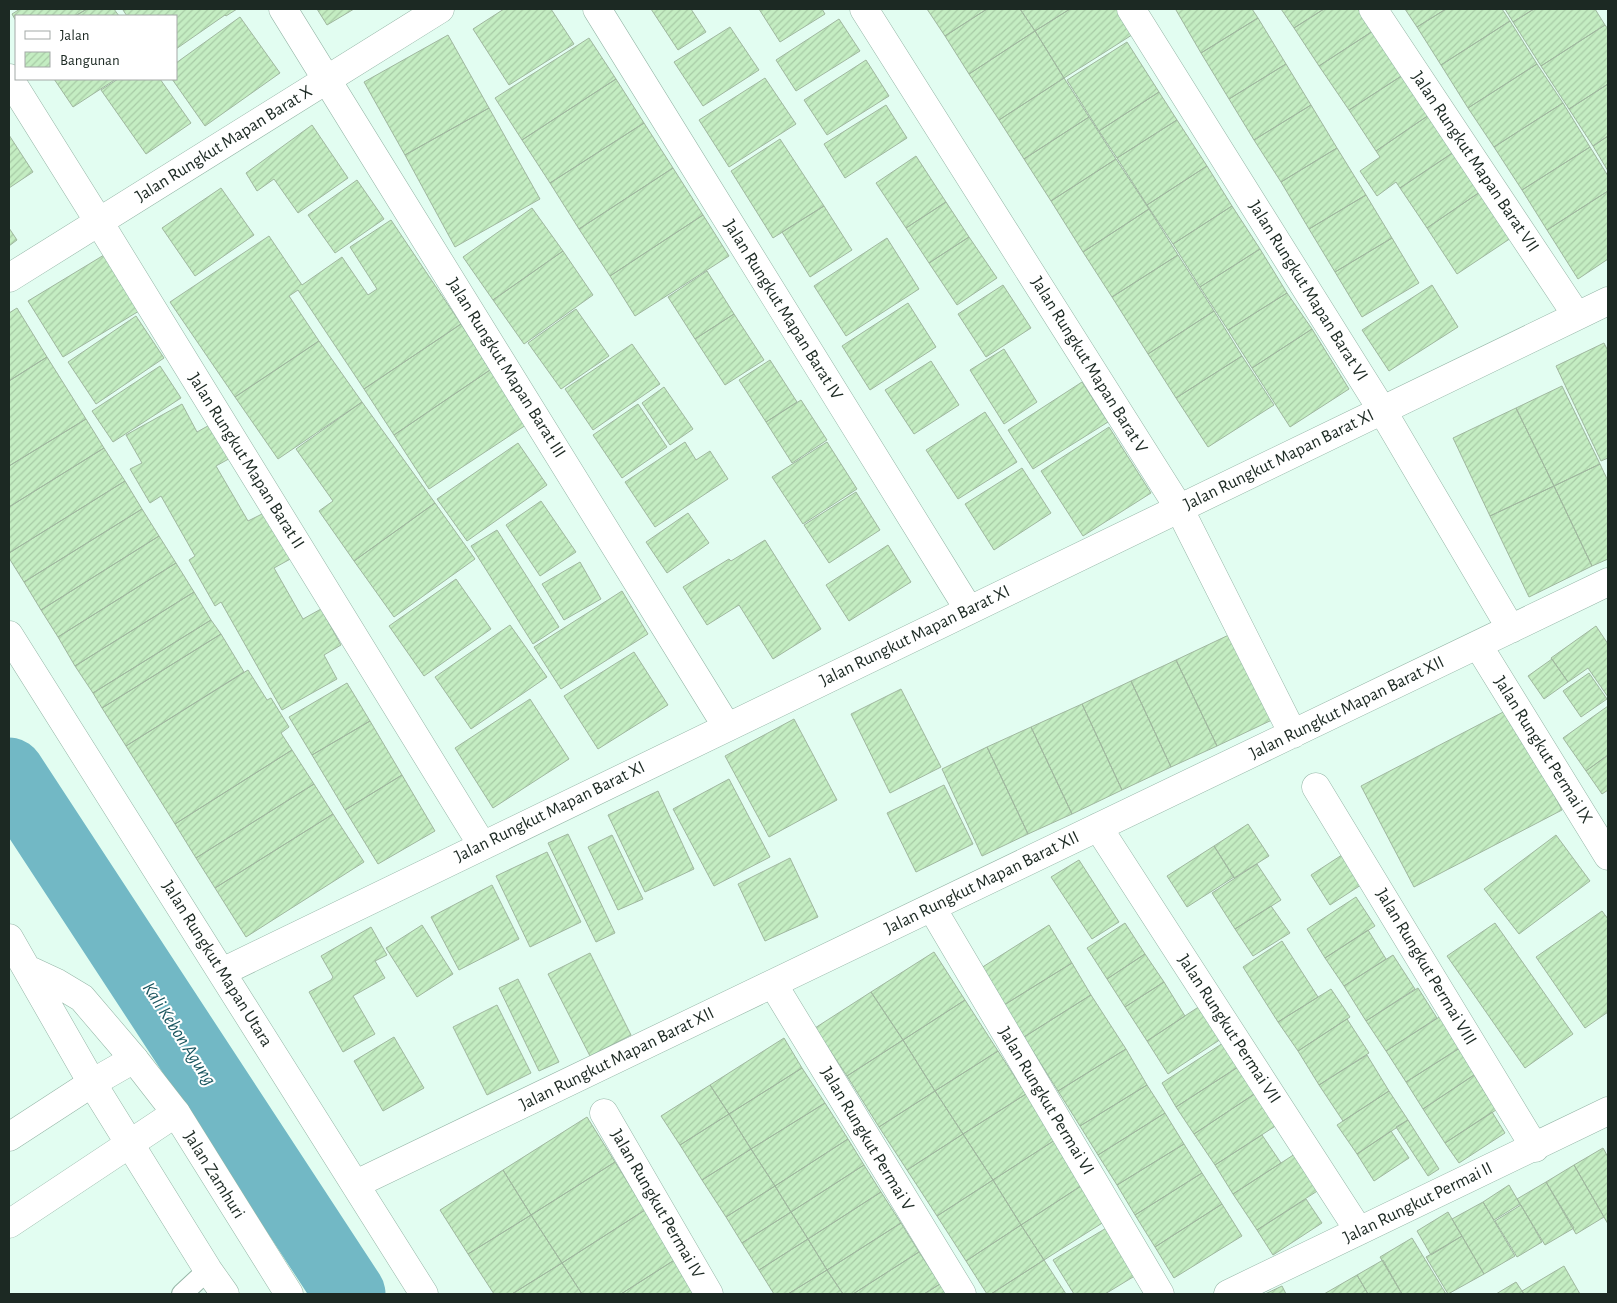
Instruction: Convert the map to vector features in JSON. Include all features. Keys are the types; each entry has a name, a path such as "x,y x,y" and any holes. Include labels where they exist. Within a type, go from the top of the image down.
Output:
{"street":[{"name":"Jalan Rungkut Mapan Barat III","path":"283,9 727,727"},
{"name":"Jalan Rungkut Mapan Barat X","path":"9,278 440,9"},
{"name":"Jalan Rungkut Mapan Barat IV","path":"597,9 969,610"},
{"name":"Jalan Rungkut Mapan Barat V","path":"864,9 1178,508 1293,734"},
{"name":"Jalan Rungkut Mapan Barat VI","path":"1131,9 1382,410 1512,629"},
{"name":"Jalan Rungkut Mapan Barat VII","path":"1373,9 1577,316"},
{"name":"Jalan Rungkut Mapan Barat II","path":"9,78 482,845"},
{"name":"Jalan Rungkut Mapan Barat XI","path":"222,972 1608,301"},
{"name":"Jalan Rungkut Mapan Barat XII","path":"356,1184 1608,582"},
{"name":"Jalan Rungkut Mapan Utara","path":"9,635 424,1294"},
{"name":"Jalan Rungkut Permai IX","path":"1478,645 1608,856"},
{"name":"Jalan Rungkut Permai VIII","path":"1316,787 1535,1148"},
{"name":"Jalan Rungkut Permai VII","path":"1098,827 1360,1231"},
{"name":"Jalan Rungkut Permai VI","path":"932,908 1160,1294"},
{"path":"9,938 92,1083 208,1270 225,1294"},
{"name":"Jalan Zamhuri","path":"28,970 57,983 82,998 134,1059 176,1113 289,1294"},
{"name":"Jalan Rungkut Permai V","path":"773,984 962,1294"},
{"path":"9,1137 92,1083 134,1059"},
{"name":"Jalan Rungkut Permai II","path":"1228,1294 1535,1148 1608,1111"},
{"path":"9,1224 176,1113"},
{"name":"Jalan Rungkut Permai IV","path":"604,1113 709,1294"}],"lane":[{"path":"182,1294 208,1270"}],"building":[{"path":"20,9 87,9 77,15 15,15 15,19 12,14"},
{"path":"87,9 114,9 118,15 77,15"},
{"path":"237,9 225,15 178,48 178,15 126,15 123,10"},
{"path":"317,9 354,9 327,25"},
{"path":"504,9 551,9 574,44 509,85 473,29"},
{"path":"651,9 691,9 706,32 678,50"},
{"path":"759,9 822,9 825,14 780,42"},
{"path":"927,9 987,9 945,36"},
{"path":"987,9 1020,9 1035,31 969,74 945,36"},
{"path":"1020,9 1070,9 1035,31"},
{"path":"1070,9 1120,9 1135,33 1064,78 1035,31"},
{"path":"1177,9 1252,9 1258,18 1201,53"},
{"path":"1281,9 1324,9 1294,28"},
{"path":"1324,9 1358,9 1373,31 1319,66 1294,28"},
{"path":"1405,9 1446,9 1417,27"},
{"path":"1446,9 1502,9 1510,21 1441,65 1417,27"},
{"path":"1505,9 1534,9 1513,22"},
{"path":"1534,9 1595,9 1605,25 1541,66 1513,22"},
{"path":"240,17 280,73 205,126 173,80 178,80 178,62"},
{"path":"1258,18 1286,64 1229,99 1201,53"},
{"path":"839,19 860,51 796,91 776,60"},
{"path":"1510,21 1537,64 1468,108 1441,65"},
{"path":"1605,25 1608,29 1608,84 1569,109 1541,66"},
{"path":"730,27 759,70 703,106 674,62"},
{"path":"1035,31 1064,78 999,120 969,74"},
{"path":"1373,31 1403,75 1349,110 1319,66"},
{"path":"448,35 489,108 405,155 364,82"},
{"path":"589,38 616,79 522,140 495,98"},
{"path":"1127,42 1159,92 1099,131 1067,80"},
{"path":"866,60 889,96 827,135 804,100"},
{"path":"1286,64 1311,105 1254,140 1229,99"},
{"path":"1537,64 1563,103 1494,147 1468,108"},
{"path":"1403,75 1429,115 1376,151 1349,110"},
{"path":"765,78 796,124 729,167 699,120"},
{"path":"1064,78 1089,117 1024,159 999,120"},
{"path":"616,79 644,123 550,183 522,140"},
{"path":"55,80 114,80 73,107"},
{"path":"116,80 161,80 191,123 146,154 101,90"},
{"path":"1608,84 1608,136 1593,146 1569,109"},
{"path":"1159,92 1177,120 1117,158 1099,131"},
{"path":"1563,103 1590,147 1522,190 1494,147"},
{"path":"886,105 907,138 845,178 824,144"},
{"path":"1311,105 1337,148 1281,182 1254,140"},
{"path":"489,108 540,199 455,247 405,155"},
{"path":"1429,115 1454,152 1400,188 1396,182 1377,196 1360,171 1380,157 1376,151"},
{"path":"1089,117 1116,159 1051,201 1024,159"},
{"path":"1177,120 1207,166 1147,205 1117,158"},
{"path":"644,123 673,168 579,229 550,183"},
{"path":"312,125 348,178 298,213 274,179 257,191 246,173"},
{"path":"9,135 33,172 9,188"},
{"path":"1608,136 1608,171 1593,146"},
{"path":"780,139 824,206 773,238 731,171"},
{"path":"1590,147 1608,176 1608,191 1547,230 1522,190"},
{"path":"1337,148 1366,195 1309,229 1281,182"},
{"path":"1454,152 1480,192 1427,228 1400,188"},
{"path":"916,156 946,202 906,228 876,183"},
{"path":"1116,159 1149,209 1083,252 1051,201"},
{"path":"1207,166 1232,206 1173,244 1147,205"},
{"path":"673,168 703,215 610,276 579,229"},
{"path":"357,180 384,219 335,253 308,215"},
{"path":"221,188 254,235 195,276 162,228"},
{"path":"1608,191 1608,259 1578,279 1547,230"},
{"path":"1480,192 1511,238 1457,274 1427,228"},
{"path":"1366,195 1392,238 1335,272 1309,229"},
{"path":"946,202 969,237 929,263 906,228"},
{"path":"824,206 852,250 810,277 782,232"},
{"path":"1232,206 1260,249 1200,287 1173,244"},
{"path":"532,208 563,251 493,300 463,257"},
{"path":"1149,209 1178,255 1112,297 1083,252"},
{"path":"703,215 729,256 635,316 610,276"},
{"path":"391,220 461,324 364,389 298,290 289,296 319,341 235,397 170,302 269,236 302,285 342,257 368,295 377,289 350,247"},
{"path":"9,228 17,240 9,246"},
{"path":"969,237 997,278 957,305 929,263"},
{"path":"887,238 919,289 846,336 814,286"},
{"path":"1392,238 1419,283 1362,317 1335,272"},
{"path":"1260,249 1287,293 1228,330 1200,287"},
{"path":"563,251 593,295 524,344 493,300"},
{"path":"104,255 139,311 63,357 28,301"},
{"path":"1178,255 1214,311 1148,354 1112,297"},
{"path":"707,271 734,314 695,339 668,297"},
{"path":"1003,285 1031,328 986,357 958,314"},
{"path":"1432,285 1458,327 1389,371 1362,330"},
{"path":"1287,293 1312,329 1252,368 1228,330"},
{"path":"908,303 936,347 870,390 842,346"},
{"path":"17,308 47,357 9,381 9,313"},
{"path":"576,309 609,356 561,389 528,343"},
{"path":"1214,311 1242,356 1176,398 1148,354"},
{"path":"734,314 764,360 725,385 695,339"},
{"path":"136,316 164,358 96,404 68,362"},
{"path":"461,324 490,370 394,435 364,389"},
{"path":"1312,329 1349,389 1290,427 1252,368"},
{"path":"319,341 362,402 278,459 235,397"},
{"path":"1604,343 1608,351 1608,458 1601,461 1556,366"},
{"path":"632,344 660,384 593,430 565,389"},
{"path":"1004,349 1037,402 1004,424 970,370"},
{"path":"1242,356 1274,405 1208,447 1176,398"},
{"path":"47,357 86,419 9,466 9,381"},
{"path":"770,360 797,402 766,422 739,380"},
{"path":"931,361 959,405 914,434 885,390"},
{"path":"160,366 181,398 113,442 92,411"},
{"path":"490,370 526,425 429,489 394,435"},
{"path":"1082,382 1108,422 1033,469 1008,430"},
{"path":"1562,386 1600,464 1554,486 1516,408"},
{"path":"664,387 693,429 670,445 642,403"},
{"path":"801,400 827,440 792,463 766,422"},
{"path":"362,402 435,503 354,561 319,511 333,501 296,449"},
{"path":"182,404 197,432 215,422 234,456 216,466 248,521 268,511 294,557 274,568 303,619 321,609 341,645 324,655 337,679 282,710 221,602 215,606 189,560 195,556 161,496 150,503 130,469 142,463 126,435"},
{"path":"638,404 667,447 622,478 593,435"},
{"path":"1516,408 1554,486 1490,516 1453,438"},
{"path":"985,412 1017,462 958,499 926,450"},
{"path":"86,419 104,448 9,507 9,466"},
{"path":"1109,427 1151,493 1083,536 1041,471"},
{"path":"685,442 696,460 710,451 728,479 655,527 625,482"},
{"path":"827,442 857,489 803,524 772,477"},
{"path":"518,443 547,485 467,541 437,499"},
{"path":"104,448 125,481 9,553 9,507"},
{"path":"1600,464 1608,481 1608,559 1592,566 1554,486"},
{"path":"1022,468 1051,513 994,550 965,504"},
{"path":"125,481 142,509 24,582 9,558 9,553"},
{"path":"1554,486 1592,566 1529,597 1490,516"},
{"path":"856,492 880,530 829,563 804,525"},
{"path":"541,501 576,552 540,576 506,525"},
{"path":"435,503 475,559 394,617 354,561"},
{"path":"142,509 159,536 41,610 24,582"},
{"path":"688,513 709,543 667,573 646,542"},
{"path":"497,530 559,627 533,644 471,546"},
{"path":"159,536 176,563 58,637 41,610"},
{"path":"765,540 821,629 773,659 739,605 707,625 683,587"},
{"path":"888,545 911,582 849,621 826,585"},
{"path":"580,562 601,599 564,620 542,584"},
{"path":"176,563 194,592 75,666 58,637"},
{"path":"456,579 491,629 424,676 389,626"},
{"path":"622,591 648,634 561,689 534,647"},
{"path":"194,592 211,620 93,693 75,666"},
{"path":"211,620 221,634 102,708 93,693"},
{"path":"510,625 547,677 471,729 435,677"},
{"path":"1596,626 1608,644 1608,697 1588,668 1568,682 1551,658"},
{"path":"1233,633 1274,719 1217,746 1176,660"},
{"path":"221,634 244,672 126,746 102,708"},
{"path":"634,652 668,705 598,749 564,696"},
{"path":"1552,659 1568,682 1544,699 1528,676"},
{"path":"1176,660 1217,746 1171,767 1131,681"},
{"path":"248,670 267,700 271,698 289,727 281,733 292,750 175,824 126,746"},
{"path":"1589,673 1607,699 1581,717 1563,691"},
{"path":"1131,681 1171,767 1122,790 1082,704"},
{"path":"347,683 370,721 312,755 289,717"},
{"path":"901,689 941,767 890,793 851,714"},
{"path":"530,699 569,759 493,808 455,748"},
{"path":"1082,704 1122,790 1072,814 1031,727"},
{"path":"1608,706 1608,755 1586,771 1563,738"},
{"path":"1509,709 1562,810 1414,887 1361,786"},
{"path":"794,719 837,800 769,837 725,756"},
{"path":"370,721 402,775 345,810 312,755"},
{"path":"1031,727 1072,814 1028,834 987,747"},
{"path":"987,747 1028,834 982,856 942,769"},
{"path":"292,750 314,784 196,858 175,824"},
{"path":"1608,755 1608,790 1602,794 1586,771"},
{"path":"402,775 435,831 378,864 345,810"},
{"path":"729,779 770,857 714,886 673,809"},
{"path":"314,784 333,814 215,888 196,858"},
{"path":"944,785 973,844 916,872 887,813"},
{"path":"658,791 694,869 645,892 608,815"},
{"path":"333,814 364,862 246,937 215,888"},
{"path":"1248,824 1269,856 1234,878 1214,846"},
{"path":"568,834 615,933 596,942 548,843"},
{"path":"612,835 643,899 618,910 588,847"},
{"path":"1556,835 1590,881 1519,934 1484,889"},
{"path":"1214,846 1234,877 1187,907 1167,876"},
{"path":"547,852 581,922 530,947 496,876"},
{"path":"1345,853 1364,883 1330,905 1311,875"},
{"path":"790,858 818,917 765,941 738,884"},
{"path":"1079,860 1119,922 1092,939 1051,877"},
{"path":"1257,864 1281,900 1235,929 1212,893"},
{"path":"492,885 519,939 459,970 431,917"},
{"path":"1356,897 1375,926 1325,958 1307,929"},
{"path":"1271,906 1290,933 1253,956 1235,929"},
{"path":"1602,911 1608,919 1608,1012 1585,1028 1536,957"},
{"path":"1125,923 1145,954 1107,979 1087,948"},
{"path":"1495,923 1573,1034 1525,1068 1447,956"},
{"path":"422,925 453,974 417,997 386,948"},
{"path":"1049,925 1072,963 1004,1005 981,968"},
{"path":"371,927 387,955 375,961 385,978 353,996 375,1034 343,1052 309,992 333,977 321,956"},
{"path":"1368,930 1386,959 1344,986 1325,958"},
{"path":"1282,941 1318,997 1278,1022 1243,967"},
{"path":"934,952 965,1000 903,1040 871,992"},
{"path":"590,953 631,1035 590,1056 548,974"},
{"path":"1145,954 1164,982 1125,1007 1107,979"},
{"path":"1393,955 1415,989 1366,1021 1344,986"},
{"path":"1072,963 1091,995 1024,1037 1004,1005"},
{"path":"518,979 559,1062 539,1071 499,988"},
{"path":"1164,982 1185,1016 1147,1041 1125,1007"},
{"path":"1418,988 1437,1018 1386,1051 1366,1021"},
{"path":"1331,989 1350,1017 1298,1051 1278,1022"},
{"path":"871,992 903,1040 847,1076 815,1028"},
{"path":"1091,995 1126,1049 1058,1091 1024,1037"},
{"path":"965,1000 998,1051 935,1091 903,1040"},
{"path":"497,1005 531,1073 487,1095 453,1027"},
{"path":"1200,1006 1221,1039 1168,1074 1147,1041"},
{"path":"1441,1016 1461,1047 1406,1082 1386,1051"},
{"path":"1347,1019 1369,1053 1319,1085 1298,1051"},
{"path":"394,1037 424,1088 383,1111 354,1061"},
{"path":"784,1038 802,1068 729,1114 710,1085"},
{"path":"903,1040 935,1091 879,1127 847,1076"},
{"path":"1223,1043 1238,1067 1176,1107 1162,1083"},
{"path":"1460,1048 1477,1073 1423,1109 1406,1082"},
{"path":"1126,1049 1147,1085 1080,1126 1058,1091"},
{"path":"998,1051 1026,1094 963,1134 935,1091"},
{"path":"1367,1055 1389,1091 1343,1121 1319,1085"},
{"path":"1238,1067 1256,1093 1194,1134 1176,1107"},
{"path":"802,1068 825,1103 751,1149 729,1114"},
{"path":"1474,1075 1496,1110 1445,1143 1423,1109"},
{"path":"710,1085 729,1114 680,1145 661,1116"},
{"path":"1147,1085 1165,1113 1098,1155 1080,1126"},
{"path":"935,1091 963,1134 907,1170 879,1127"},
{"path":"1389,1091 1408,1120 1357,1154 1337,1125"},
{"path":"1256,1093 1277,1125 1215,1165 1194,1134"},
{"path":"1026,1094 1055,1140 993,1180 963,1134"},
{"path":"825,1103 848,1139 775,1186 751,1149"},
{"path":"1492,1112 1505,1133 1459,1163 1445,1143"},
{"path":"1165,1113 1184,1144 1117,1185 1098,1155"},
{"path":"729,1114 751,1149 702,1180 680,1145"},
{"path":"587,1117 615,1162 531,1215 503,1170"},
{"path":"1408,1120 1439,1169 1428,1176 1396,1127"},
{"path":"1391,1131 1409,1158 1374,1181 1357,1154"},
{"path":"963,1134 993,1180 937,1216 907,1170"},
{"path":"1262,1135 1281,1163 1233,1194 1215,1165"},
{"path":"848,1139 864,1165 791,1212 775,1186"},
{"path":"1055,1140 1084,1184 1021,1225 993,1180"},
{"path":"1184,1144 1202,1173 1135,1215 1117,1185"},
{"path":"1603,1148 1608,1157 1608,1224 1574,1165"},
{"path":"751,1149 775,1186 726,1217 702,1180"},
{"path":"1298,1152 1322,1188 1257,1230 1233,1194"},
{"path":"615,1162 645,1210 562,1263 531,1215"},
{"path":"864,1165 881,1192 808,1239 791,1212"},
{"path":"1574,1165 1604,1217 1576,1234 1546,1182"},
{"path":"503,1170 531,1215 468,1254 440,1210"},
{"path":"1202,1173 1222,1204 1155,1247 1135,1215"},
{"path":"993,1180 1021,1225 966,1261 937,1216"},
{"path":"1546,1182 1574,1228 1545,1245 1517,1199"},
{"path":"1084,1184 1107,1220 1044,1260 1021,1225"},
{"path":"1509,1185 1520,1204 1494,1220 1483,1202"},
{"path":"775,1186 791,1212 742,1243 726,1217"},
{"path":"881,1192 901,1223 827,1270 808,1239"},
{"path":"1306,1199 1322,1223 1273,1255 1257,1230"},
{"path":"1483,1202 1515,1256 1484,1274 1452,1219"},
{"path":"1222,1204 1242,1236 1174,1278 1155,1247"},
{"path":"1521,1205 1542,1242 1517,1257 1495,1221"},
{"path":"645,1210 676,1259 621,1294 582,1294 562,1263"},
{"path":"791,1212 808,1239 759,1270 742,1243"},
{"path":"1448,1212 1462,1236 1431,1255 1417,1231"},
{"path":"531,1215 562,1263 512,1294 494,1294 468,1254"},
{"path":"901,1223 919,1252 853,1294 843,1294 827,1270"},
{"path":"1021,1225 1044,1260 991,1294 987,1294 966,1261"},
{"path":"1108,1227 1138,1274 1105,1294 1074,1294 1053,1260"},
{"path":"1462,1236 1484,1274 1448,1294 1426,1257"},
{"path":"1412,1238 1446,1294 1402,1294 1380,1257"},
{"path":"808,1239 827,1270 788,1294 774,1294 759,1270"},
{"path":"919,1252 940,1284 924,1294 853,1294"},
{"path":"676,1259 698,1294 621,1294"},
{"path":"1044,1260 1066,1294 991,1294"},
{"path":"1383,1260 1402,1294 1368,1294 1357,1275"},
{"path":"562,1263 582,1294 512,1294"},
{"path":"1564,1266 1580,1294 1524,1294 1522,1291"},
{"path":"827,1270 843,1294 788,1294"},
{"path":"1357,1275 1368,1294 1324,1294"},
{"path":"1516,1282 1524,1294 1496,1294"},
{"path":"940,1284 947,1294 924,1294"},
{"path":"1282,1286 1286,1294 1265,1294"}],"waterway":[{"name":"Kali Kebon Agung","path":"9,773 350,1294"}]}
